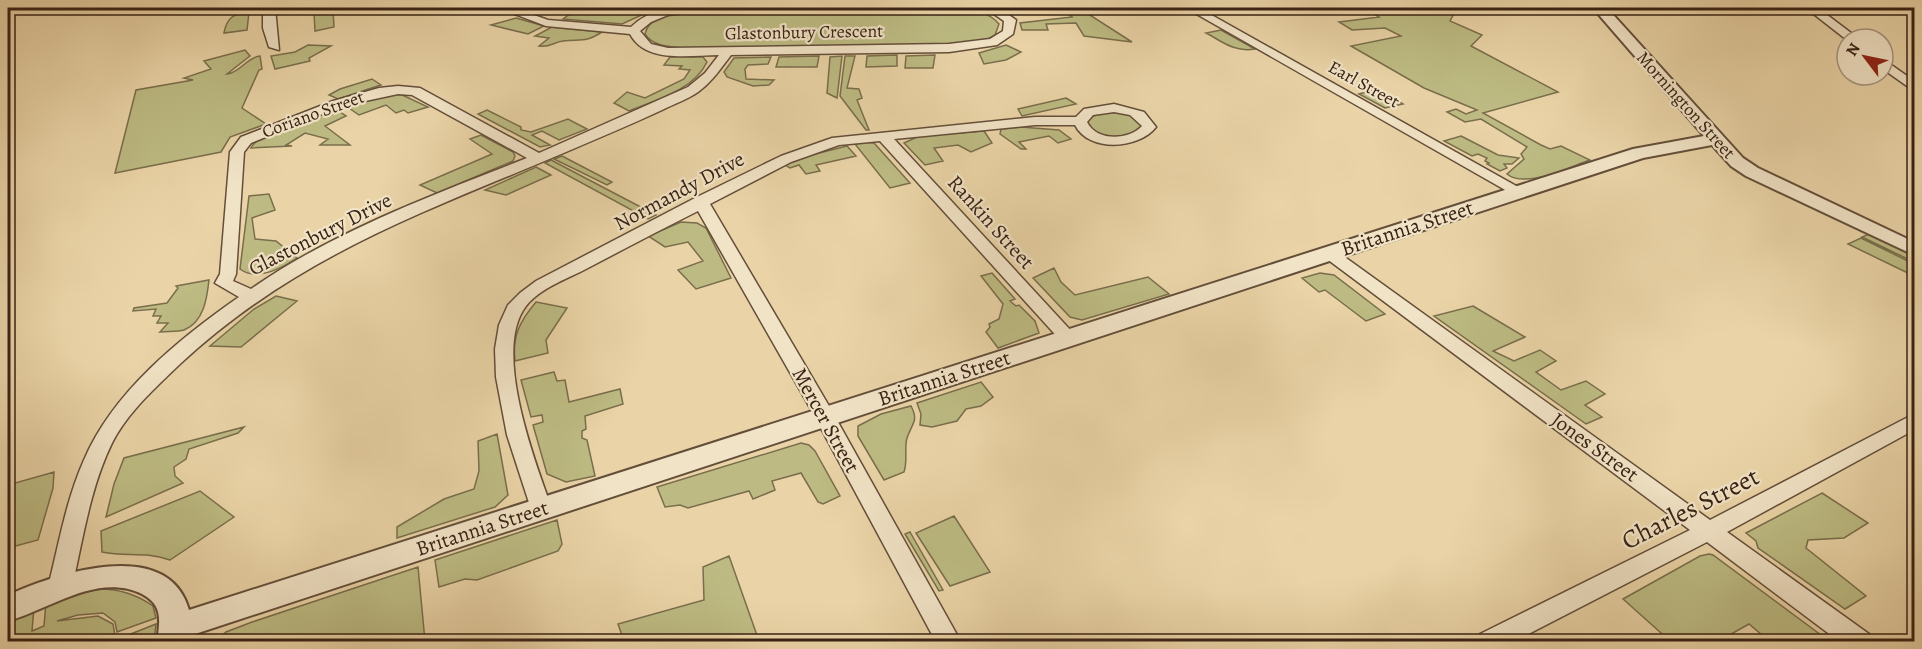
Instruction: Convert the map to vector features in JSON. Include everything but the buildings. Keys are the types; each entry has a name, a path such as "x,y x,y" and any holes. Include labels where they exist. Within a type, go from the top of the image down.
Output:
{"street":[{"path":"269,8 269,28 275,47"},
{"path":"505,8 546,23 634,31"},
{"name":"Glastonbury Crescent","path":"700,8 660,14 642,21 634,31 637,39 648,48 668,52 960,47 993,42 1009,32 1010,20 994,9 980,8"},
{"name":"Earl Street","path":"1192,8 1519,192"},
{"name":"Mornington Street","path":"1600,8 1728,154 1752,172 1914,249"},
{"path":"1812,8 1837,27"},
{"name":"Glastonbury Drive","path":"60,587 87,476 103,441 131,402 173,358 249,296 320,254 693,90 709,76 728,51"},
{"path":"1895,72 1914,87"},
{"name":"Coriano Street","path":"249,296 224,283 228,274 237,153 246,140 374,92 399,88 415,91 538,158"},
{"name":"Normandy Drive","path":"541,508 512,419 505,373 505,332 518,304 543,285 700,201 786,159 837,141 1045,120 1080,121"},
{"name":"Rankin Street","path":"882,135 1068,338"},
{"name":"Britannia Street","path":"174,634 541,508 1639,153 1715,140"},
{"name":"Mercer Street","path":"700,201 825,417 949,642"},
{"name":"Jones Street","path":"1329,253 1860,642"},
{"name":"Charles Street","path":"1489,642 1708,531 1914,421"},
{"path":"8,609 60,587 105,578 130,578 151,583 166,594 174,608 174,634"}],"shaded area":[{"path":"599,8 641,9 646,13 622,24 563,19 573,12"},
{"path":"1062,8 1079,8 1132,42 1084,36 1076,23 1046,24 1048,30 1022,30 1020,23 1072,17"},
{"path":"1363,8 1457,8 1450,21 1482,35 1471,46 1558,92 1483,113 1550,149 1561,146 1590,160 1536,178 1515,178 1507,174 1524,159 1521,154 1527,147 1481,119 1465,122 1447,112 1456,109 1466,114 1477,110 1424,88 1351,46 1401,36 1385,28 1352,30 1339,22 1379,17"},
{"path":"961,9 982,13 995,20 999,24 995,35 984,41 964,45 686,48 658,44 645,34 647,28 657,19 692,11"},
{"path":"333,10 334,27 315,31 314,13"},
{"path":"249,12 247,30 224,33 232,17"},
{"path":"516,18 544,26 528,34 491,25"},
{"path":"552,27 602,32 587,39 539,46 549,38 535,36"},
{"path":"1221,30 1255,49 1234,48 1206,33"},
{"path":"308,45 331,46 309,58 310,61 275,69 271,56 295,52"},
{"path":"1006,45 1021,52 1006,60 984,64 979,53"},
{"path":"245,50 250,56 227,74 260,56 262,69 259,70 242,108 266,124 230,137 221,152 115,173 136,90 193,80 184,78 211,69 204,61"},
{"path":"897,55 897,66 866,67 867,56"},
{"path":"935,55 933,68 905,68 906,56"},
{"path":"819,56 817,67 776,67 779,57"},
{"path":"842,56 837,98 827,93 830,57"},
{"path":"845,56 855,56 847,88 859,89 862,98 857,100 869,130 866,130 840,96"},
{"path":"670,57 703,57 707,62 693,80 662,98 629,111 614,103 627,92 645,98 684,79 690,70 679,69 682,66 664,65"},
{"path":"771,57 768,64 748,65 745,69 746,79 774,80 769,85 753,86 727,77 724,72 734,58"},
{"path":"372,79 381,85 338,99 329,95 340,89"},
{"path":"1377,89 1403,104 1385,108 1359,94"},
{"path":"398,93 428,107 408,113 404,110 396,113 386,105 359,115 346,106 374,96"},
{"path":"1066,98 1076,104 1022,116 1018,109"},
{"path":"337,110 346,116 325,126 350,145 320,145 328,139 305,133 286,145 292,146 251,148 264,136 276,130"},
{"path":"487,110 521,127 521,130 531,132 568,119 587,129 559,140 542,131 532,135 550,145 540,147 478,114"},
{"path":"1112,110 1135,116 1143,126 1129,134 1115,137 1101,134 1087,126 1087,118"},
{"path":"1021,127 1059,130 1071,139 1058,143 1049,136 1019,142 1026,149 1021,149 1000,134 1001,129"},
{"path":"984,131 992,143 971,152 958,145 934,148 943,161 925,165 904,143 919,136"},
{"path":"481,135 513,152 515,156 513,161 437,193 420,185 492,154 470,139"},
{"path":"1461,136 1498,155 1519,158 1512,164 1504,164 1507,168 1500,171 1487,164 1489,163 1485,161 1487,158 1478,154 1472,156 1444,141"},
{"path":"874,143 910,183 890,188 855,144"},
{"path":"847,146 856,156 816,165 820,171 806,174 799,165 790,168 785,165 807,156"},
{"path":"562,156 612,182 607,185 554,159"},
{"path":"551,160 656,215 648,219 545,163"},
{"path":"536,167 551,175 506,195 485,190"},
{"path":"269,194 275,210 252,218 255,239 276,241 297,258 269,272 247,273 240,269 249,196"},
{"path":"681,222 697,223 706,228 731,278 696,289 678,270 703,261 688,242 665,247 648,236"},
{"path":"1869,234 1914,255 1914,262 1862,237"},
{"path":"1861,238 1914,264 1914,276 1848,244"},
{"path":"1054,268 1061,282 1075,295 1148,277 1169,294 1082,320 1070,317 1033,278"},
{"path":"992,273 1015,299 1010,301 1016,306 1019,305 1035,321 1039,333 998,348 986,332 990,327 989,324 999,319 1003,304 981,276"},
{"path":"1320,273 1334,275 1385,314 1366,321 1325,290 1319,292 1302,278"},
{"path":"209,280 200,315 191,326 184,330 160,332 168,323 157,323 161,316 153,316 156,309 133,311 134,308 167,303 178,288 176,286"},
{"path":"276,296 297,301 241,347 210,346 254,309"},
{"path":"536,302 567,308 546,340 548,353 515,361 514,352 518,329"},
{"path":"1473,306 1525,337 1493,351 1514,361 1540,350 1556,361 1536,372 1561,390 1586,381 1605,394 1585,405 1602,417 1586,424 1434,316"},
{"path":"554,372 557,381 565,380 569,402 620,389 623,404 585,416 586,429 582,431 582,438 587,440 595,476 566,482 547,474 533,425 543,422 542,415 531,417 521,380"},
{"path":"981,382 993,397 981,406 966,409 957,421 932,427 920,425 921,414 917,403"},
{"path":"911,406 915,419 906,442 904,472 884,480 858,436 858,426 881,414"},
{"path":"244,427 238,433 189,449 186,459 174,467 175,476 183,483 106,517 114,484 124,458"},
{"path":"497,434 508,495 495,507 397,538 397,527 444,499 474,489 479,471 478,441"},
{"path":"801,443 809,445 815,451 840,496 823,504 818,502 801,473 772,481 775,490 753,499 749,491 688,508 680,505 665,507 657,487"},
{"path":"54,472 53,488 38,540 8,548 8,485"},
{"path":"200,491 234,517 170,560 152,556 102,552 101,531"},
{"path":"1822,493 1868,523 1844,538 1808,540 1806,548 1866,596 1845,609 1758,548 1756,541 1746,533"},
{"path":"954,516 990,572 950,586 916,533"},
{"path":"557,520 562,544 558,551 477,580 465,579 439,587 435,560"},
{"path":"910,532 943,590 939,591 905,534"},
{"path":"1709,554 1829,641 1769,641 1749,624 1719,641 1670,641 1623,599 1700,556"},
{"path":"729,556 759,641 624,641 618,624 704,600 703,567"},
{"path":"418,567 425,641 216,641 226,632 252,622"},
{"path":"100,589 121,591 140,598 153,606 156,618 117,632 115,622 103,613 78,615 57,621 98,616 113,624 116,642 8,641 8,619 34,607 32,631 44,626 46,602"},
{"path":"156,624 154,641 118,641 118,639"}]}
